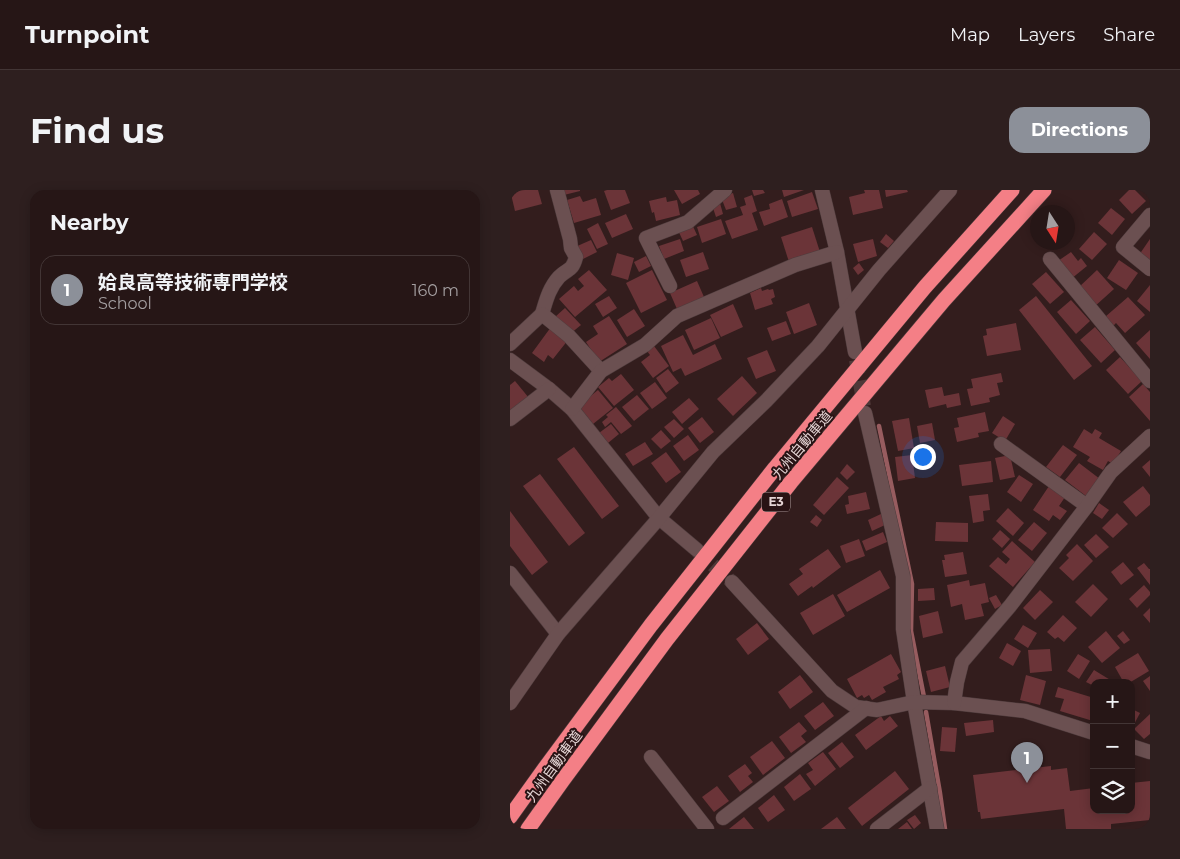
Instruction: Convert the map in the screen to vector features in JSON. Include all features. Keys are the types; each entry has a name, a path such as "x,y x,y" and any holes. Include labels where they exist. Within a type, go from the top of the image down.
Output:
{"highway":[{"name":"九州自動車道","path":"510,817 651,625 775,468 925,287 1012,190"},
{"name":"九州自動車道","path":"528,829 667,640 791,482 944,300 1044,190"}],"street":[{"path":"510,344 542,314 548,294 559,278 574,266 576,257 571,248 557,190"},
{"path":"670,286 646,238 688,222 725,190"},
{"path":"822,190 837,252 855,352"},
{"path":"510,703 558,634 660,518 713,452 766,401 818,346 879,270 950,190"},
{"path":"1150,214 1123,247 1150,269"},
{"path":"572,409 601,370 645,345 677,316 795,265 837,252"},
{"path":"1050,259 1150,381"},
{"path":"542,314 569,336 601,370"},
{"path":"510,360 549,388 572,409 660,518 697,550"},
{"path":"510,419 549,388"},
{"path":"865,413 903,576 903,629 937,829"},
{"path":"954,703 962,662 1010,606 1111,472 1150,436"},
{"path":"1001,444 1087,506"},
{"path":"510,573 558,634"},
{"path":"732,582 832,691 856,707 877,710 914,702 954,703 1025,711 1090,732"},
{"path":"723,818 866,708"},
{"path":"1135,747 1150,752"},
{"path":"651,757 707,829"},
{"path":"877,829 930,788"}],"building":[{"path":"510,190 538,190 542,204 515,211"},
{"path":"562,190 580,190 580,191 564,195"},
{"path":"625,190 630,203 611,210 604,191"},
{"path":"674,190 698,190 700,194 682,204"},
{"path":"752,190 763,190 765,193 754,196"},
{"path":"782,190 804,190 784,197"},
{"path":"864,190 879,190 883,208 853,215 849,197 865,193"},
{"path":"885,190 907,190 908,192 886,197"},
{"path":"1129,190 1135,190 1146,201 1132,214 1119,200"},
{"path":"812,192 818,209 792,217 787,201"},
{"path":"733,193 737,207 726,210 721,197"},
{"path":"752,195 757,211 752,213 758,230 732,239 725,221 743,215 740,207 746,205 744,198"},
{"path":"580,196 583,202 596,198 601,215 574,223 567,200"},
{"path":"666,197 667,202 677,200 680,215 656,221 649,201"},
{"path":"782,199 788,217 764,226 759,212 770,209 769,204"},
{"path":"720,203 723,214 716,217 712,205"},
{"path":"1111,208 1125,219 1112,235 1098,223"},
{"path":"626,214 633,229 612,238 605,223"},
{"path":"721,219 726,234 702,243 697,227"},
{"path":"691,222 697,235 683,241 677,228"},
{"path":"598,223 608,244 597,249 587,229"},
{"path":"812,227 820,252 789,262 781,237"},
{"path":"1094,232 1107,244 1092,260 1079,249"},
{"path":"886,234 894,241 888,248 880,242"},
{"path":"680,239 684,251 664,259 659,246"},
{"path":"873,239 877,256 858,262 853,244"},
{"path":"1150,239 1150,263 1139,255"},
{"path":"591,240 597,252 581,260 575,247"},
{"path":"703,252 709,269 686,277 680,260"},
{"path":"1071,252 1078,261 1081,258 1087,266 1071,279 1058,261"},
{"path":"617,253 634,258 628,280 611,275"},
{"path":"646,256 651,266 639,272 634,262"},
{"path":"1119,260 1138,273 1126,290 1107,278"},
{"path":"859,263 864,270 858,275 853,268"},
{"path":"589,270 607,290 575,317 559,299 574,286 578,291 584,286 578,279"},
{"path":"652,270 667,300 641,313 626,283"},
{"path":"1097,270 1114,289 1094,307 1077,289"},
{"path":"1046,272 1064,292 1050,304 1032,284"},
{"path":"697,281 704,297 677,309 670,293"},
{"path":"1150,285 1150,312 1137,301"},
{"path":"761,288 762,291 773,289 775,297 771,299 773,304 755,310 750,293"},
{"path":"609,296 617,308 603,317 595,304"},
{"path":"1036,296 1092,366 1074,380 1019,310"},
{"path":"1128,297 1145,315 1125,333 1116,323 1113,326 1105,317"},
{"path":"1071,300 1090,321 1076,334 1057,312"},
{"path":"809,303 817,325 794,334 786,312"},
{"path":"733,304 743,327 721,337 710,315"},
{"path":"565,308 581,325 570,334 555,317"},
{"path":"634,309 645,326 627,337 617,320"},
{"path":"609,316 627,344 599,362 586,342 598,334 593,326"},
{"path":"711,318 720,338 694,350 685,330"},
{"path":"786,321 791,334 772,341 767,328"},
{"path":"1016,323 1021,350 987,356 983,336 987,335 986,329"},
{"path":"551,327 568,340 553,359 548,355 544,362 532,353"},
{"path":"1095,327 1115,350 1101,363 1080,340"},
{"path":"1150,330 1150,359 1136,343"},
{"path":"683,335 693,355 715,344 722,359 685,376 681,368 673,372 661,346"},
{"path":"654,346 669,366 653,378 641,362 650,355 647,351"},
{"path":"767,350 776,371 756,379 747,358"},
{"path":"1120,357 1142,381 1128,394 1106,370"},
{"path":"668,369 679,383 666,393 656,378"},
{"path":"1001,373 1003,382 997,383 1000,395 989,398 990,402 971,406 967,389 973,388 971,379"},
{"path":"621,374 634,390 614,406 598,387 609,378 612,381"},
{"path":"742,376 757,393 733,416 717,399"},
{"path":"515,381 529,398 510,413 510,385"},
{"path":"655,382 667,398 652,409 640,393"},
{"path":"1143,384 1150,392 1150,421 1129,397"},
{"path":"942,387 944,396 959,393 961,405 947,408 946,404 929,408 925,390"},
{"path":"598,390 613,408 593,424 578,406"},
{"path":"637,395 649,409 634,421 622,407"},
{"path":"689,398 699,409 682,424 672,412"},
{"path":"616,407 632,426 621,434 611,422 605,427 602,422 608,417 606,415"},
{"path":"985,412 989,431 978,433 979,437 957,442 954,428 959,427 957,418"},
{"path":"1003,416 1015,424 1005,441 992,433"},
{"path":"702,417 714,432 700,443 688,428"},
{"path":"909,418 914,448 898,451 892,421"},
{"path":"674,419 684,429 674,438 664,427"},
{"path":"932,423 935,440 920,443 917,426"},
{"path":"611,424 619,434 608,443 599,433"},
{"path":"1084,429 1092,434 1095,429 1102,433 1099,438 1121,451 1113,464 1108,461 1103,470 1087,461 1090,457 1073,447"},
{"path":"661,430 671,441 661,449 651,439"},
{"path":"688,435 699,450 684,461 673,446"},
{"path":"645,442 653,454 633,466 625,454"},
{"path":"1063,445 1077,455 1060,477 1046,467"},
{"path":"574,447 619,506 602,519 557,459"},
{"path":"666,452 681,472 666,483 651,463"},
{"path":"912,455 915,478 898,481 895,457"},
{"path":"1010,455 1015,477 1000,480 995,458"},
{"path":"1150,460 1150,477 1142,467"},
{"path":"991,461 993,482 962,486 959,465"},
{"path":"1079,463 1100,479 1086,496 1065,480"},
{"path":"847,464 855,472 847,480 840,473"},
{"path":"540,474 585,533 569,546 523,486"},
{"path":"1019,475 1033,484 1021,502 1007,492"},
{"path":"837,477 849,488 824,515 813,505"},
{"path":"1049,486 1065,497 1059,506 1067,511 1060,520 1053,515 1049,521 1033,510"},
{"path":"1143,486 1150,495 1150,505 1136,517 1123,502"},
{"path":"866,492 870,509 847,514 845,505 849,504 848,496"},
{"path":"988,494 990,510 983,511 984,521 973,523 969,496"},
{"path":"1099,503 1109,510 1102,519 1093,513"},
{"path":"1008,508 1024,523 1013,536 996,521"},
{"path":"510,511 548,562 532,575 510,546"},
{"path":"1117,513 1128,524 1113,538 1102,528"},
{"path":"881,514 885,525 872,531 868,520"},
{"path":"816,515 822,520 817,527 810,522"},
{"path":"936,522 968,523 968,542 935,541"},
{"path":"1034,522 1047,533 1032,551 1018,540"},
{"path":"1000,530 1010,539 1002,548 992,539"},
{"path":"883,532 887,542 866,551 862,541"},
{"path":"1096,534 1109,547 1096,558 1084,545"},
{"path":"859,539 865,556 846,563 840,546"},
{"path":"1012,541 1035,562 1013,587 989,566 998,557 1006,564 1010,559 1002,552"},
{"path":"1077,544 1093,561 1073,581 1059,568 1069,558 1066,555"},
{"path":"828,549 841,567 813,588 812,586 798,596 789,584 803,574 799,569"},
{"path":"963,552 967,574 945,577 942,560 945,560 944,555"},
{"path":"1123,562 1134,575 1121,585 1111,572"},
{"path":"1144,563 1150,569 1150,585 1137,568"},
{"path":"880,570 890,588 847,612 837,595"},
{"path":"969,580 970,586 985,583 989,602 981,604 984,616 965,620 962,604 951,607 947,585"},
{"path":"1093,584 1108,599 1091,617 1075,602"},
{"path":"1144,585 1150,592 1150,595 1137,608 1129,599"},
{"path":"934,588 935,600 918,601 918,589"},
{"path":"1040,590 1053,602 1035,620 1023,608"},
{"path":"833,594 845,616 813,635 800,613"},
{"path":"996,595 1002,605 995,609 989,598"},
{"path":"1150,608 1150,623 1143,615"},
{"path":"938,611 943,633 923,638 919,616"},
{"path":"1063,615 1077,628 1064,642 1058,637 1055,639 1047,632"},
{"path":"757,623 769,639 748,655 736,639"},
{"path":"1023,625 1037,633 1028,648 1014,639"},
{"path":"1106,631 1120,648 1102,663 1088,647"},
{"path":"1123,631 1130,640 1124,644 1117,636"},
{"path":"1007,643 1021,651 1013,666 999,658"},
{"path":"1050,649 1052,671 1030,673 1028,650"},
{"path":"1138,653 1149,671 1135,679 1122,679 1115,667"},
{"path":"891,654 901,672 897,675 899,679 883,687 886,692 872,700 869,695 864,698 862,695 857,698 847,679"},
{"path":"1078,654 1090,661 1079,679 1067,671"},
{"path":"945,666 950,687 931,692 926,671"},
{"path":"1094,670 1109,679 1090,679 1090,684 1086,682"},
{"path":"800,675 813,692 790,709 778,692"},
{"path":"1026,675 1046,681 1040,705 1020,700"},
{"path":"1150,676 1150,691 1143,681"},
{"path":"1058,687 1090,697 1090,720 1060,711 1064,699 1055,697"},
{"path":"823,702 834,716 815,730 804,716"},
{"path":"1135,710 1140,713 1135,722"},
{"path":"1150,714 1150,734 1144,739 1135,728"},
{"path":"881,716 884,721 890,716 898,726 866,750 855,735"},
{"path":"993,720 994,732 966,736 964,723"},
{"path":"799,722 807,731 801,736 806,742 791,753 779,737"},
{"path":"942,727 957,728 955,752 940,751"},
{"path":"772,741 785,758 763,775 750,757"},
{"path":"842,742 854,757 840,768 828,753"},
{"path":"823,752 836,769 815,786 806,774 813,770 808,763"},
{"path":"745,764 752,773 748,776 753,782 740,792 728,776"},
{"path":"1051,766 1051,770 1067,768 1070,791 1090,788 1090,814 1135,814 1135,783 1150,781 1150,820 1111,824 1111,829 1066,829 1064,809 981,819 980,812 978,812 973,775"},
{"path":"895,771 909,789 862,826 848,808"},
{"path":"800,774 811,789 794,801 784,787"},
{"path":"717,786 729,801 714,812 702,797"},
{"path":"774,795 785,810 768,822 758,808"},
{"path":"915,815 921,823 914,829 907,820"},
{"path":"744,817 754,829 729,829"},
{"path":"837,817 846,829 821,829"},
{"path":"907,822 912,829 898,829"}],"waterway":[{"path":"879,426 912,584 911,631 924,697"},
{"path":"926,712 945,829"}],"tunnel":[{"path":"856,360 864,406"},
{"path":"697,551 732,582"}],"place":[{"name":"姶良高等技術専門学校","path":"1027,783"}]}
